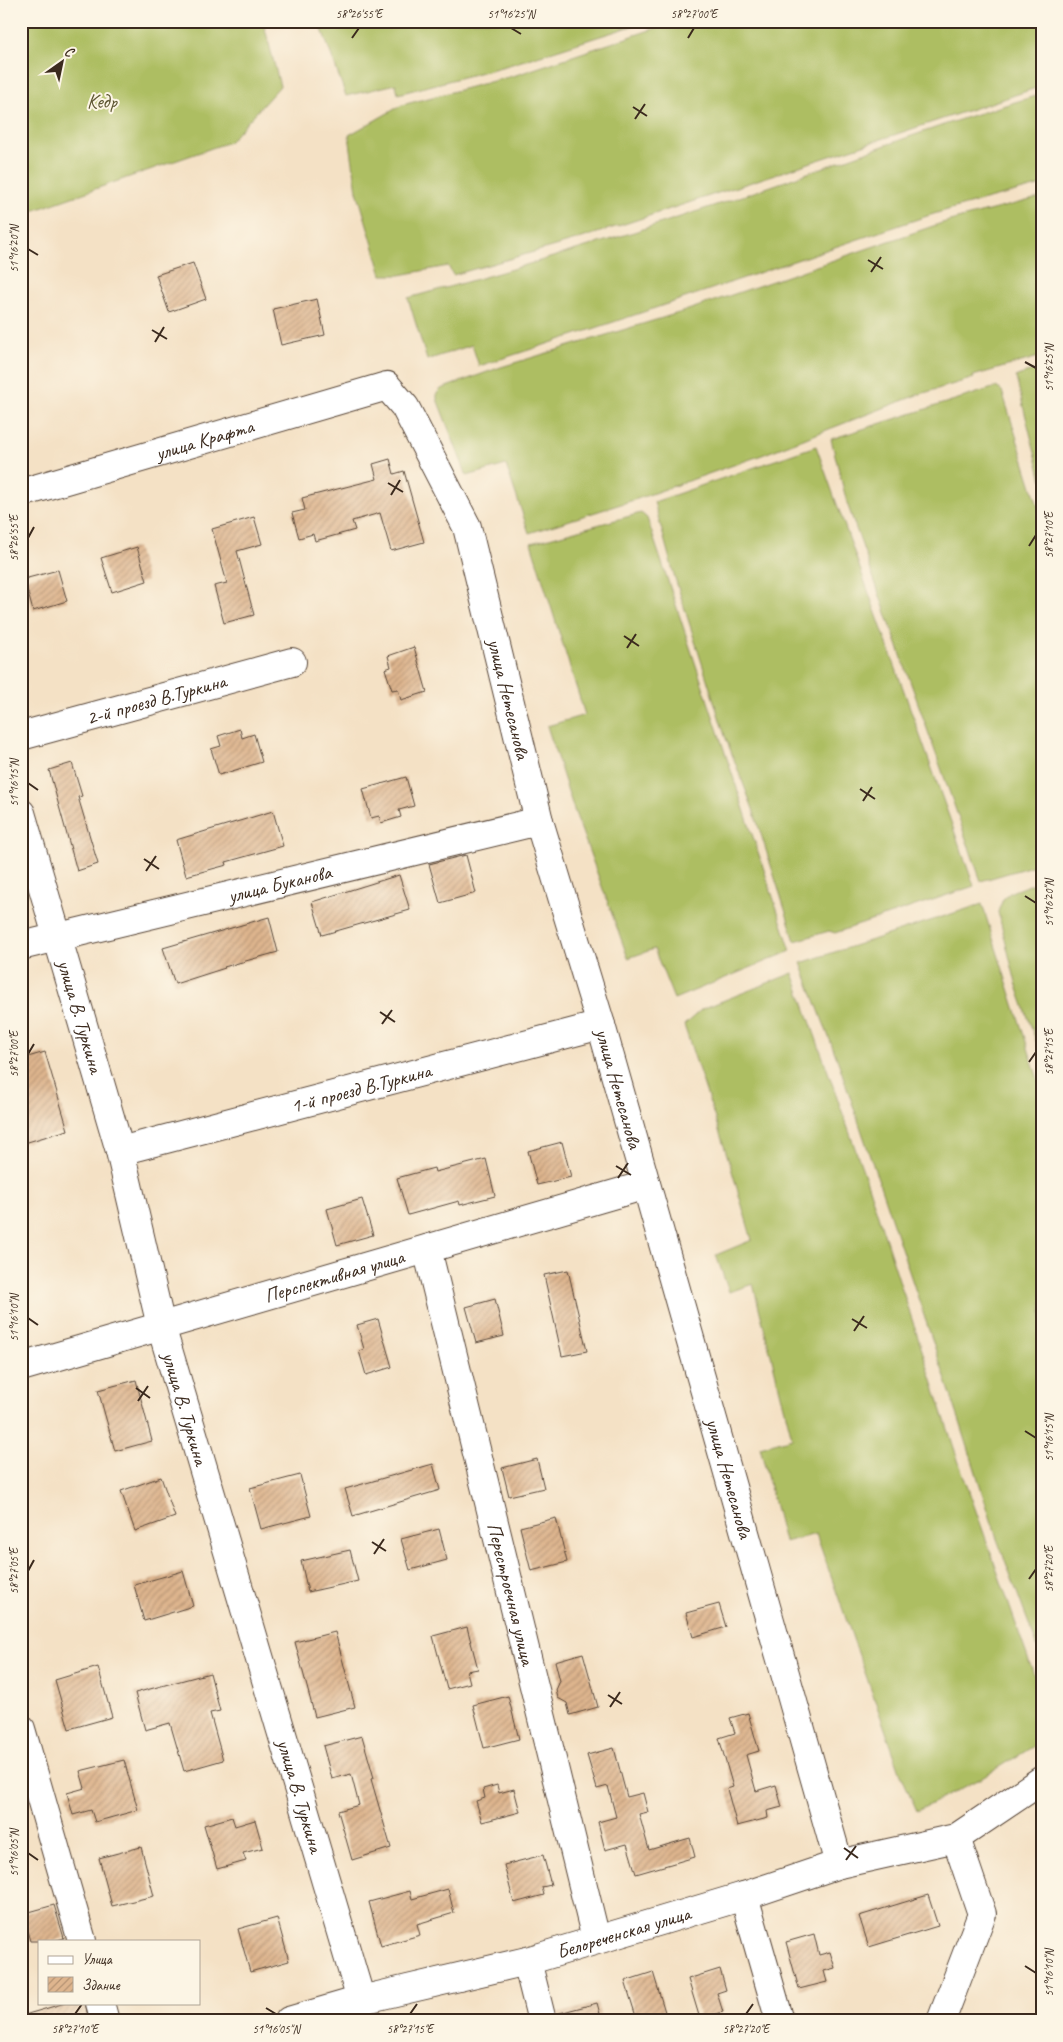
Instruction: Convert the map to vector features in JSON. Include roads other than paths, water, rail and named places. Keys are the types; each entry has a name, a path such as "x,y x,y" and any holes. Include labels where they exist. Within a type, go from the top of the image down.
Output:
{"street":[{"name":"улица Крафта","path":"21,493 387,386"},
{"name":"улица Нетесанова","path":"387,386 405,406 467,527 539,821 601,1025 839,1864"},
{"name":"2-й проезд В.Туркина","path":"21,736 292,662"},
{"name":"улица В. Туркина","path":"21,813 59,936 120,1151 161,1326 361,2000"},
{"name":"улица Буканова","path":"21,946 539,821"},
{"name":"1-й проезд В.Туркина","path":"120,1151 601,1025"},
{"name":"Перспективная улица","path":"21,1367 646,1185"},
{"name":"Перестроечная улица","path":"427,1249 596,1939"},
{"path":"21,1729 82,1940"},
{"path":"941,2021 982,1914 956,1838 1042,1780"},
{"name":"Белореченская улица","path":"289,2021 321,2017 361,2000 527,1961 744,1896 839,1864 956,1838"},
{"path":"744,1896 780,2021"},
{"path":"527,1961 542,2021"},
{"path":"100,2004 105,2021"}],"park label":[{"name":"Кедр","path":"102,101"}]}
